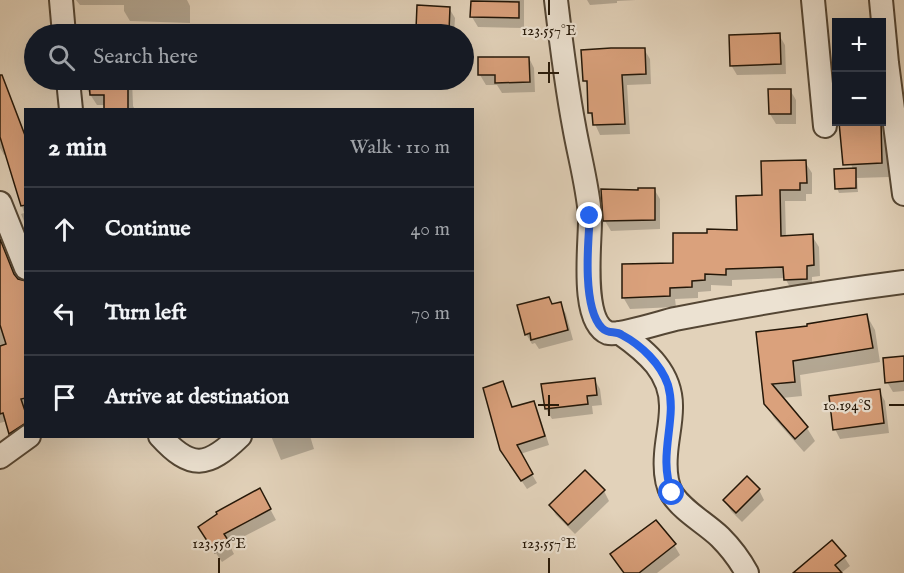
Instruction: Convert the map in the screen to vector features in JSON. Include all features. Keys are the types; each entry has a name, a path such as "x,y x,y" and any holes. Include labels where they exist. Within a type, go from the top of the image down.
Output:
{"street":[{"path":"61,0 63,24"},
{"path":"555,0 565,74 590,216 587,267 591,305 600,326 609,333 620,333 675,319 800,295 904,282"},
{"path":"813,0 825,126"},
{"path":"881,0 904,194"},
{"path":"70,90 71,108"},
{"path":"0,203 24,263"},
{"path":"620,333 642,349 655,363 664,375 669,388 671,408 665,465 667,481 672,493 686,510 720,537 747,573"},
{"path":"0,457 26,438"},
{"path":"162,438 184,458 201,461 217,455 238,438"}],"building":[{"path":"471,1 519,2 519,18 470,17"},
{"path":"417,5 450,7 449,24 416,24"},
{"path":"780,33 781,64 730,66 729,35"},
{"path":"645,48 646,74 622,75 625,124 593,125 592,113 588,113 587,81 583,81 581,50"},
{"path":"478,57 529,57 530,82 495,83 495,75 478,75"},
{"path":"0,75 2,75 24,133 24,205 21,206 0,137"},
{"path":"768,89 791,89 791,114 769,114"},
{"path":"90,90 128,90 128,108 104,108 104,95 90,95"},
{"path":"839,126 881,126 882,163 843,165"},
{"path":"806,160 807,183 800,183 800,190 780,190 781,236 813,234 814,265 807,266 807,279 784,280 783,267 726,269 726,275 705,274 705,280 692,281 692,287 670,288 670,296 622,298 622,264 673,263 673,233 707,233 707,229 737,230 736,196 762,195 761,161"},
{"path":"856,168 856,188 835,189 834,169"},
{"path":"638,188 655,188 655,220 603,221 601,189 638,190"},
{"path":"0,239 14,274 18,279 24,280 24,398 21,399 24,408 24,424 9,434 3,413 0,414 0,346 6,344 0,325"},
{"path":"549,297 552,304 561,302 568,330 531,340 530,333 525,335 517,305"},
{"path":"867,314 873,348 793,361 795,382 772,384 808,427 795,439 764,404 756,332 807,326 807,324"},
{"path":"904,356 904,381 885,383 883,358"},
{"path":"595,378 597,395 587,396 588,404 545,409 541,384"},
{"path":"503,381 512,407 534,401 545,436 517,445 533,474 521,481 500,450 483,388"},
{"path":"880,389 884,423 833,430 829,396"},
{"path":"585,470 605,490 568,525 549,505"},
{"path":"747,476 760,489 736,513 723,500"},
{"path":"260,488 271,509 224,534 230,543 215,553 198,527 217,514 216,512"},
{"path":"656,520 676,544 639,573 624,573 610,554"},
{"path":"832,540 846,556 835,565 842,573 793,573"}],"route":[{"path":"590,216 587,267 589,292 591,305 600,326 609,333 620,333 642,349 664,375 669,388 671,408 665,465 667,481 672,493"}]}
